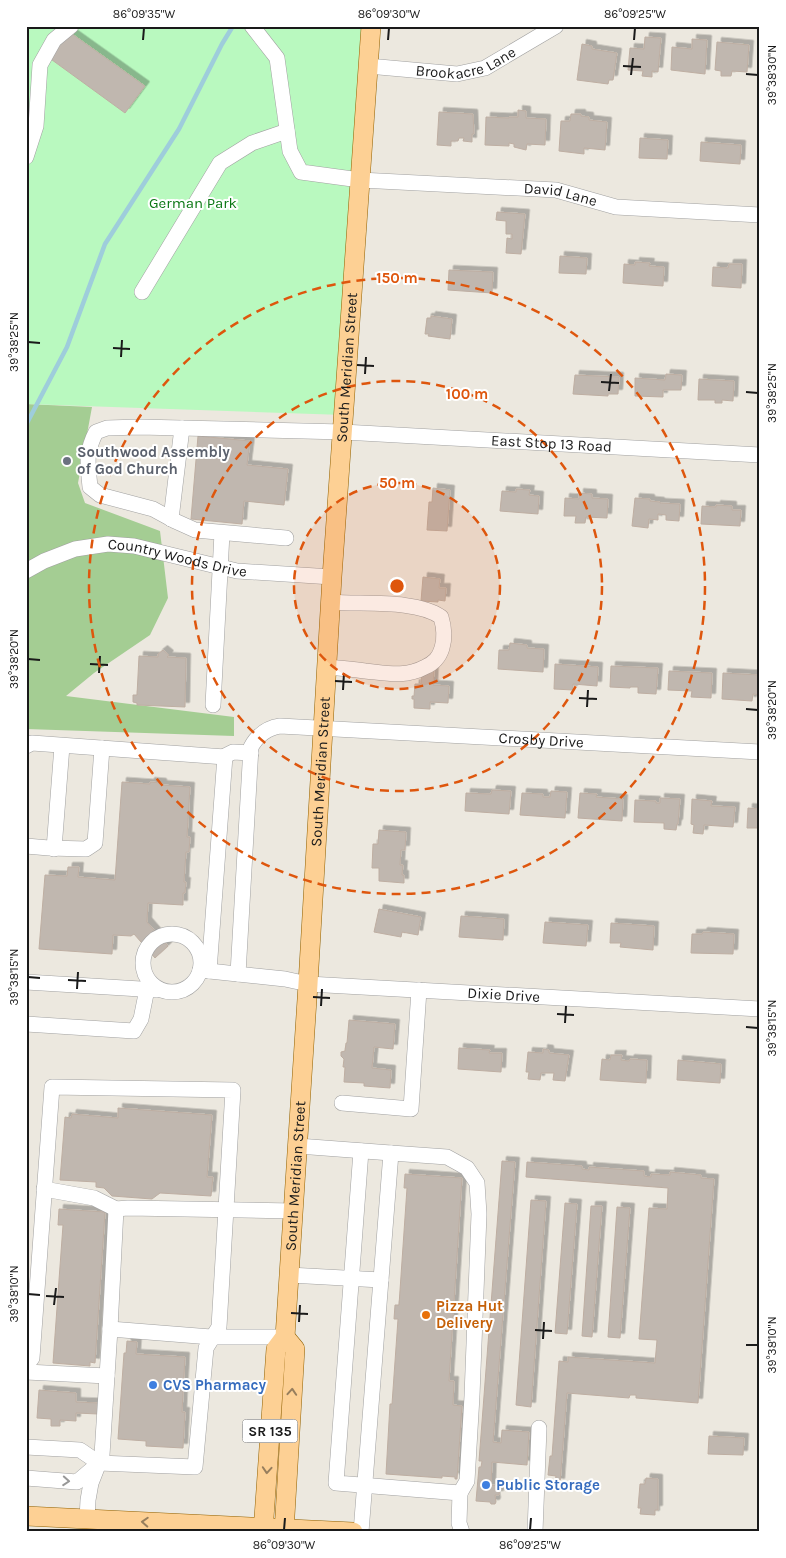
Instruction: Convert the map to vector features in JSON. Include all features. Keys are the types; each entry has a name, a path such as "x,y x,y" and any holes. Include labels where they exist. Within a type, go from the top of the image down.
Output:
{"main road":[{"name":"South Meridian Street","path":"263,1530 276,1349 285,1337 326,667 371,26"},
{"name":"South Meridian Street","path":"284,1530 295,1349 285,1337"},
{"path":"26,1516 263,1530 354,1532"}],"street":[{"path":"26,156 36,126 40,65 54,40 71,26"},
{"path":"142,292 220,163 252,143 287,131 277,58 252,26"},
{"name":"Brookacre Lane","path":"368,66 458,74 485,68 556,26"},
{"name":"David Lane","path":"287,131 290,151 300,172 360,180 556,190 616,208 760,215"},
{"name":"East Stop 13 Road","path":"286,538 195,530 152,509 100,495 90,487 89,445 96,432 107,428 182,428 343,432 760,455"},
{"path":"171,519 182,428"},
{"path":"214,705 222,533"},
{"name":"Country Woods Drive","path":"26,571 44,561 75,549 108,544 134,546 237,571 332,577"},
{"path":"326,667 410,674 435,661 440,655 444,642 444,627 441,618 425,609 393,604 331,602"},
{"name":"Crosby Drive","path":"251,753 251,747 257,738 274,727 760,752"},
{"path":"26,746 32,743 225,757 233,752 251,753 238,974"},
{"path":"54,848 62,746"},
{"path":"26,846 86,849 95,843 102,748"},
{"path":"26,982 172,991 181,990 189,985 204,970 225,757"},
{"path":"26,1024 134,1031 155,989 144,970 143,960 145,951 150,943 158,937 167,934 185,937 193,943 198,951 204,970"},
{"name":"Dixie Drive","path":"204,970 285,979 308,984 760,1009"},
{"path":"342,1103 411,1108 419,990"},
{"path":"26,1366 32,1358 52,1087 234,1090 219,1327 206,1348 196,1467 99,1463 80,1450 26,1447"},
{"path":"298,1146 447,1157 467,1168 477,1183 479,1214 471,1415 467,1481 460,1493 459,1523 462,1532"},
{"path":"361,1150 336,1483 460,1493"},
{"path":"361,1532 391,1153"},
{"path":"44,1188 94,1198 116,1209 293,1211"},
{"path":"87,1519 90,1491 102,1455 116,1209"},
{"path":"289,1275 381,1280"},
{"path":"110,1329 212,1337 285,1337"},
{"path":"26,1372 107,1376"},
{"path":"535,1532 539,1428"},
{"path":"26,1478 77,1482 99,1463"}],"green space":[{"name":"German Park","path":"26,26 371,26 344,415 26,404"},
{"path":"26,404 92,407 78,483 85,503 160,531 168,598 150,635 94,673 66,696 234,717 234,736 26,729"}],"building":[{"path":"68,31 145,86 125,113 48,57"},
{"path":"645,37 661,38 658,72 652,71 652,77 642,76 643,71 628,70 630,48 644,49"},
{"path":"692,39 707,40 705,74 671,70 672,47 692,49"},
{"path":"717,42 749,45 747,72 732,71 731,76 721,76 721,71 715,70"},
{"path":"582,44 592,46 592,49 617,53 613,80 609,80 608,84 577,80"},
{"path":"518,110 526,111 526,118 546,119 545,145 527,144 526,150 514,147 514,144 509,143 509,146 485,145 486,117 518,117"},
{"path":"439,112 473,114 474,134 472,134 472,142 463,141 464,138 459,138 458,141 451,141 451,146 437,145"},
{"path":"571,114 581,114 581,116 589,117 589,120 607,122 605,150 584,148 584,154 559,151 561,121 570,121"},
{"path":"640,138 668,140 667,159 639,158"},
{"path":"701,142 741,145 740,164 700,161"},
{"path":"497,212 525,214 521,254 506,253 507,238 512,239 512,234 506,234 506,221 496,220"},
{"path":"560,256 587,258 586,274 559,273"},
{"path":"635,262 650,263 649,266 664,267 663,286 623,283 624,264 635,265"},
{"path":"729,264 742,264 741,288 712,286 713,267 728,268"},
{"path":"449,270 493,272 492,293 448,290"},
{"path":"431,316 452,319 450,339 425,334 427,318 431,318"},
{"path":"666,374 682,375 681,390 663,390 663,397 635,396 635,378 665,380"},
{"path":"575,375 619,377 618,394 608,394 608,396 573,394"},
{"path":"699,379 734,381 733,401 722,400 722,403 715,403 715,400 698,400"},
{"path":"198,436 250,441 247,465 288,469 284,505 244,501 242,524 191,519"},
{"path":"433,488 450,490 447,531 427,530 429,502 432,502"},
{"path":"516,489 530,490 529,495 539,496 538,514 500,511 502,491 516,492"},
{"path":"579,493 592,494 592,498 608,499 607,518 586,517 585,523 575,523 576,516 564,516 565,498 579,499"},
{"path":"635,498 650,499 650,501 660,503 680,504 679,521 666,520 666,515 658,514 658,520 649,519 648,528 632,526"},
{"path":"716,505 732,506 732,510 741,510 740,526 701,524 702,506 716,507"},
{"path":"423,577 440,579 439,588 446,588 445,601 421,601"},
{"path":"510,643 527,645 527,648 544,649 543,672 498,669 499,650 509,650"},
{"path":"163,650 169,655 167,657 186,658 185,707 137,705 137,703 133,702 133,695 137,695 139,656 158,657 158,654"},
{"path":"555,664 598,667 597,686 573,684 573,690 554,689"},
{"path":"611,666 658,668 656,694 638,693 638,687 610,687"},
{"path":"422,669 434,670 433,685 449,686 448,703 430,702 430,709 414,708 412,696 414,696 415,684 421,684"},
{"path":"669,671 712,673 711,698 691,697 692,691 668,690"},
{"path":"723,673 760,675 760,695 753,694 752,701 722,699"},
{"path":"122,782 150,784 150,782 190,787 187,837 190,837 189,852 186,852 184,882 186,882 185,893 183,893 183,905 148,903 147,922 168,946 155,958 134,934 131,936 113,935 112,954 39,949 45,875 67,876 68,867 79,867 78,877 115,880"},
{"path":"492,790 511,791 509,814 465,811 466,793 491,794"},
{"path":"551,791 567,792 565,818 520,815 522,793 543,794 543,797 550,797"},
{"path":"580,793 597,794 596,797 623,799 622,821 578,818"},
{"path":"660,798 680,799 676,830 664,829 664,823 634,822 635,800 656,801 656,803 660,803"},
{"path":"692,799 712,801 711,806 735,807 733,827 704,825 703,834 693,833 694,825 691,824"},
{"path":"748,808 760,809 760,828 747,828"},
{"path":"379,830 406,832 405,850 401,850 400,865 403,865 402,875 404,875 404,883 379,881 379,868 372,868 373,844 378,844"},
{"path":"379,909 421,917 418,935 402,932 401,937 374,932"},
{"path":"461,916 504,919 503,940 459,937"},
{"path":"545,922 588,925 586,946 543,943"},
{"path":"611,923 654,926 653,950 620,947 621,943 610,943"},
{"path":"703,932 734,934 733,954 691,953 692,934 702,934"},
{"path":"349,1020 395,1024 393,1049 374,1047 372,1068 391,1070 390,1088 364,1086 364,1083 344,1082 345,1067 343,1067 344,1059 341,1056 341,1052 345,1051 347,1043"},
{"path":"459,1048 490,1050 489,1053 502,1053 501,1072 458,1069"},
{"path":"543,1049 549,1050 549,1053 569,1055 565,1081 553,1080 554,1073 541,1073 540,1080 528,1079 529,1072 526,1072 528,1052 543,1053"},
{"path":"611,1055 622,1055 621,1060 647,1060 646,1083 600,1080 602,1059 610,1060"},
{"path":"678,1060 721,1064 720,1083 677,1080"},
{"path":"118,1108 212,1115 207,1177 213,1177 211,1196 160,1193 152,1199 112,1196 104,1188 96,1187 96,1182 60,1180 65,1117 71,1118 72,1114 118,1118"},
{"path":"502,1161 515,1162 493,1442 501,1443 502,1430 529,1432 527,1465 492,1462 491,1485 500,1486 499,1495 495,1495 495,1504 491,1504 490,1502 476,1501 479,1467 481,1467 482,1461 479,1461"},
{"path":"527,1162 582,1166 582,1169 589,1170 589,1167 644,1171 644,1176 651,1177 651,1174 670,1175 670,1172 701,1175 701,1178 714,1179 698,1403 636,1398 636,1395 630,1395 629,1398 567,1393 560,1483 555,1482 556,1476 548,1475 550,1456 552,1456 559,1361 568,1362 568,1357 655,1363 657,1340 639,1339 649,1208 667,1209 668,1188 526,1177"},
{"path":"405,1174 462,1178 449,1381 454,1381 453,1405 462,1406 457,1479 455,1477 442,1476 442,1478 386,1474 398,1319 394,1319 395,1305 399,1305 407,1188 404,1188"},
{"path":"531,1200 546,1201 531,1407 516,1405"},
{"path":"565,1203 577,1204 567,1334 555,1333"},
{"path":"591,1206 602,1206 592,1337 582,1336"},
{"path":"617,1207 630,1208 620,1338 608,1337"},
{"path":"59,1209 105,1212 95,1363 90,1362 90,1366 53,1363 63,1225 58,1225"},
{"name":"CVS Pharmacy","path":"127,1341 137,1342 136,1354 185,1357 182,1412 185,1412 183,1448 146,1446 146,1441 118,1439 124,1353 126,1353"},
{"path":"39,1390 76,1393 76,1402 99,1403 98,1414 76,1413 76,1421 60,1420 60,1426 51,1426 51,1419 37,1418"},
{"path":"709,1436 744,1438 743,1455 708,1454"},
{"path":"646,1478 658,1479 658,1510 655,1510 655,1515 640,1514 641,1508 638,1508 640,1484 645,1484"}],"waterway":[{"path":"26,434 27,423 67,347 105,244 179,129 233,26"}],"place":[{"name":"Southwood Assembly of God Church","path":"67,461"},
{"name":"Pizza Hut Delivery","path":"426,1315"},
{"name":"CVS Pharmacy","path":"153,1385"},
{"name":"Public Storage","path":"486,1485"}]}
